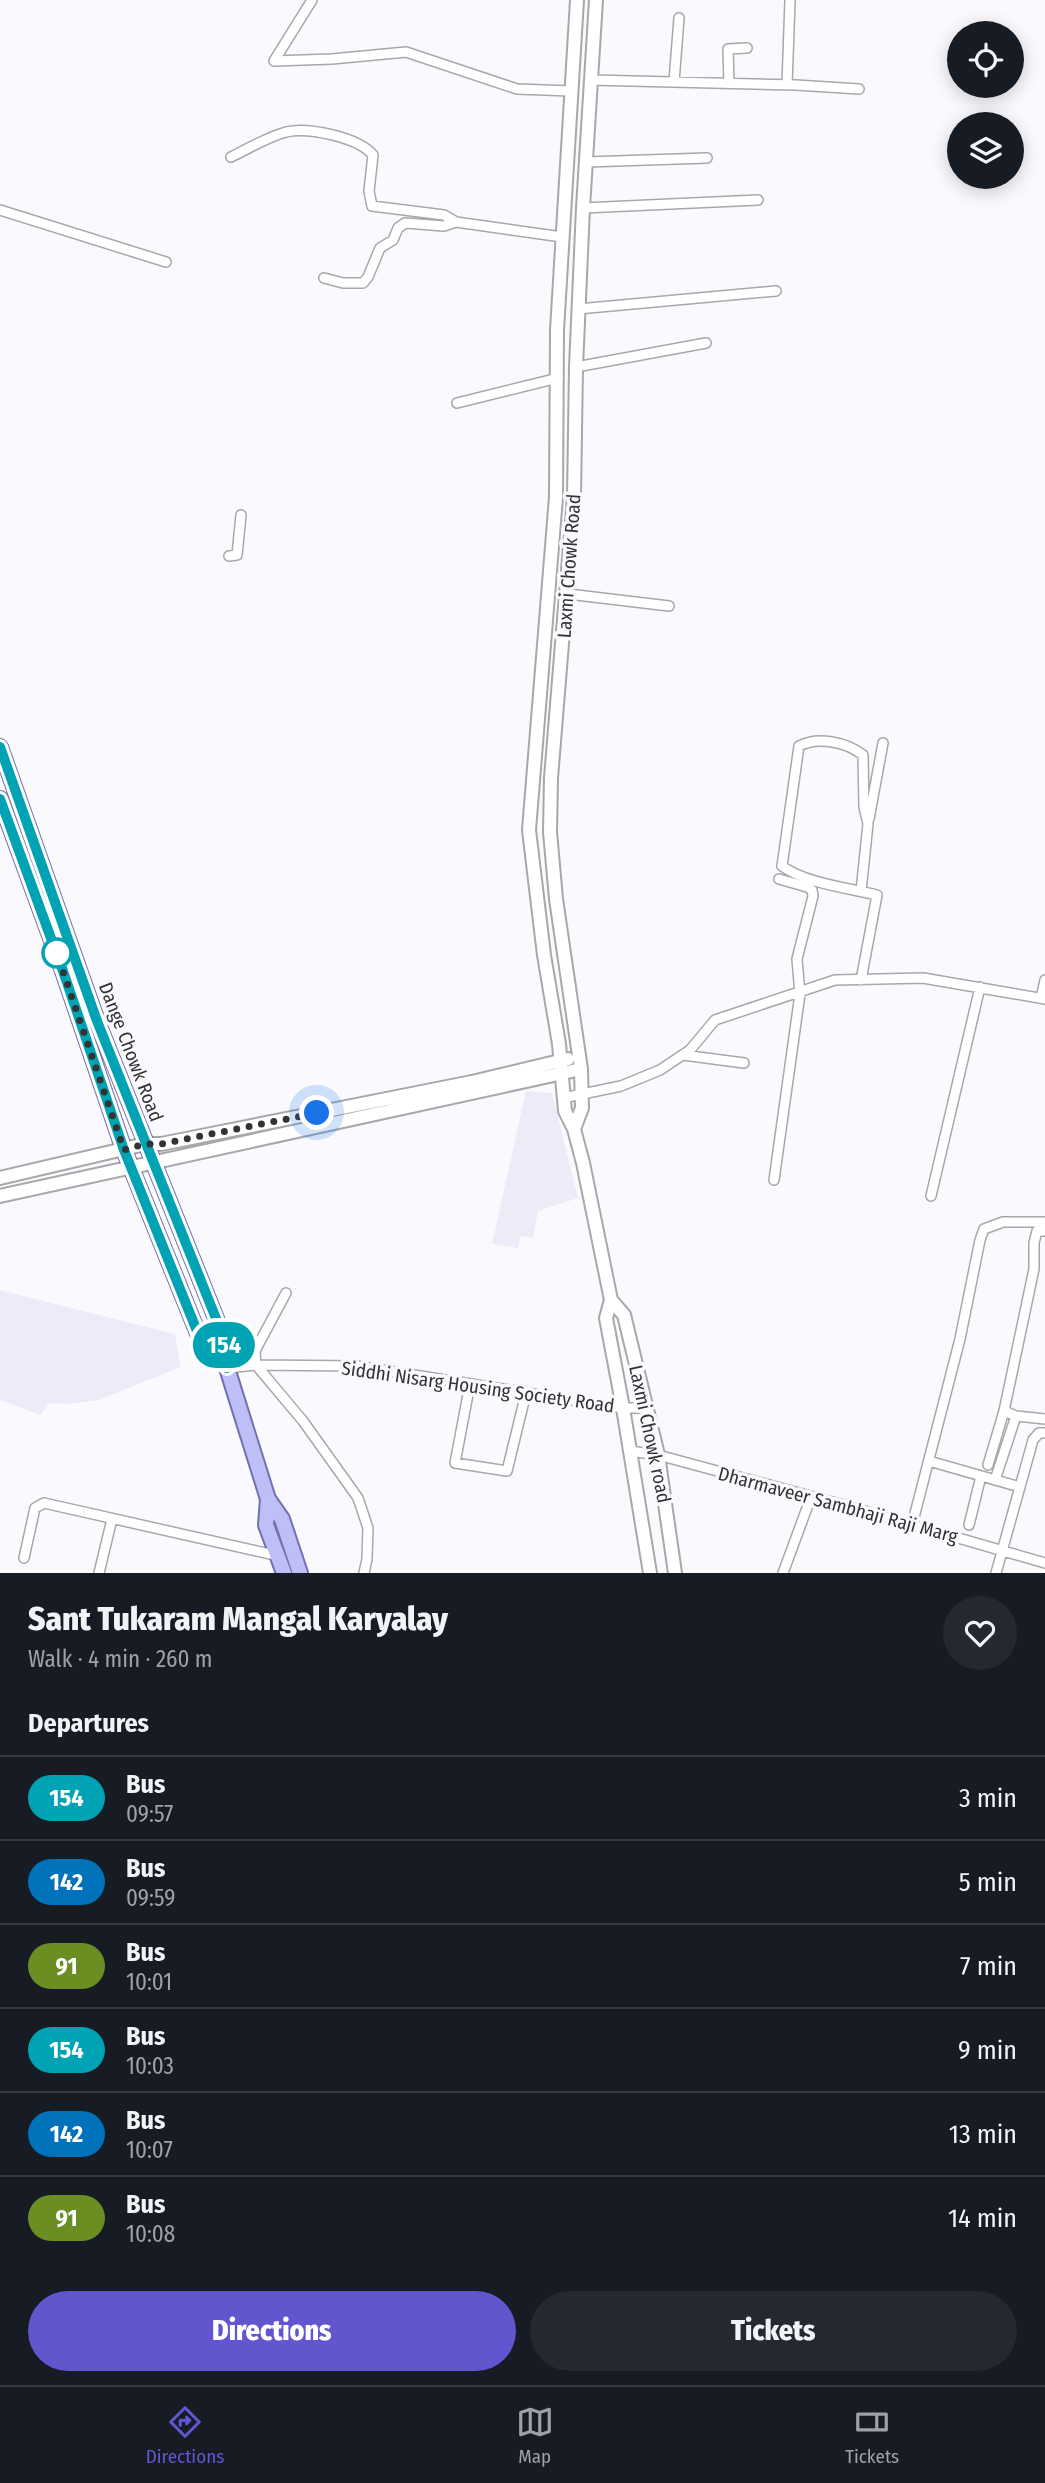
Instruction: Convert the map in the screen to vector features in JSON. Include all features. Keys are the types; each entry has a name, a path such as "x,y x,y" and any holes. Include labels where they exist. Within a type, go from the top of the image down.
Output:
{"main road":[{"name":"Laxmi Chowk Road","path":"563,1098 562,1067 544,955 529,830 530,789 545,648 556,497 557,351 577,0"},
{"name":"Laxmi Chowk Road","path":"574,1129 582,1108 583,1093 556,899 550,832 551,778 574,497 578,309 596,0"},
{"path":"571,85 591,80"},
{"path":"557,351 577,351"},
{"name":"Dange Chowk Road","path":"0,747 97,1021 223,1336 227,1368 268,1500 282,1519 300,1573"},
{"name":"Dange Chowk Road","path":"0,799 63,971 124,1150 201,1341 227,1368"},
{"path":"15,841 30,833"},
{"path":"0,1196 580,1063"},
{"path":"0,1178 145,1144 161,1144 472,1082 562,1067"},
{"name":"Laxmi Chowk road","path":"563,1098 565,1111 574,1129 611,1300 606,1318 650,1573"},
{"name":"Laxmi Chowk road","path":"611,1300 624,1315 658,1455 675,1573"},
{"name":"Dange Chowk Road","path":"268,1500 266,1525 285,1573"}],"street":[{"path":"312,0 274,61 406,52 517,89 571,85"},
{"path":"788,85 790,0"},
{"path":"674,82 679,19"},
{"path":"729,83 728,49 747,48"},
{"path":"591,80 859,89"},
{"path":"231,157 286,132 308,131 334,135 368,149 373,155 369,191 372,206 444,215 456,222 562,237"},
{"path":"586,162 707,158"},
{"path":"583,208 758,200"},
{"path":"0,210 166,262"},
{"path":"324,278 342,283 363,284 380,248 393,240 398,228 405,223 444,226 456,222"},
{"path":"578,309 776,291"},
{"path":"576,367 706,343"},
{"path":"457,403 558,377"},
{"path":"229,556 237,555 241,515"},
{"path":"568,594 669,606"},
{"path":"861,980 877,895 793,874 782,866 799,746 812,739 852,747 863,755 864,807 868,824"},
{"path":"861,891 868,824 883,743"},
{"path":"774,1180 800,994 797,960 813,896 812,890 807,887 779,879"},
{"path":"563,1098 621,1086 660,1070 691,1050 715,1020 800,994 822,983 923,978 1043,998 1045,980"},
{"path":"931,1196 980,987"},
{"path":"683,1055 744,1063"},
{"path":"912,1525 960,1339 984,1229 1003,1222 1045,1222"},
{"path":"988,1465 1004,1411 1034,1269 1034,1243 1037,1231 1045,1231"},
{"path":"286,1293 255,1350 256,1365 281,1392 358,1498 368,1528 364,1573"},
{"name":"Siddhi Nisarg Housing Society Road","path":"227,1368 256,1365 357,1366 623,1408 646,1408"},
{"path":"470,1384 455,1462 481,1467 507,1471 526,1393"},
{"path":"1004,1411 1016,1416 1045,1419"},
{"path":"995,1480 1016,1416"},
{"path":"996,1573 1033,1440 1039,1433 1045,1433"},
{"name":"Dharmaveer Sambhaji Raji Marg","path":"630,1451 658,1455 1045,1563"},
{"path":"929,1461 1020,1488"},
{"path":"970,1525 981,1476"},
{"path":"783,1573 811,1497"},
{"path":"24,1558 35,1508 44,1503 279,1556"},
{"path":"99,1573 112,1519"}],"shaded area":[{"path":"526,1091 552,1093 578,1198 538,1211 533,1238 521,1236 518,1248 492,1244"},
{"path":"0,1290 175,1334 181,1367 99,1400 50,1403 40,1415 0,1400"}],"bus line":[{"name":"154","path":"0,747 97,1021 223,1336 227,1368 201,1341 124,1150 92,1053 0,799"}],"route":[{"path":"57,953 54,945 124,1150 317,1113"}]}
